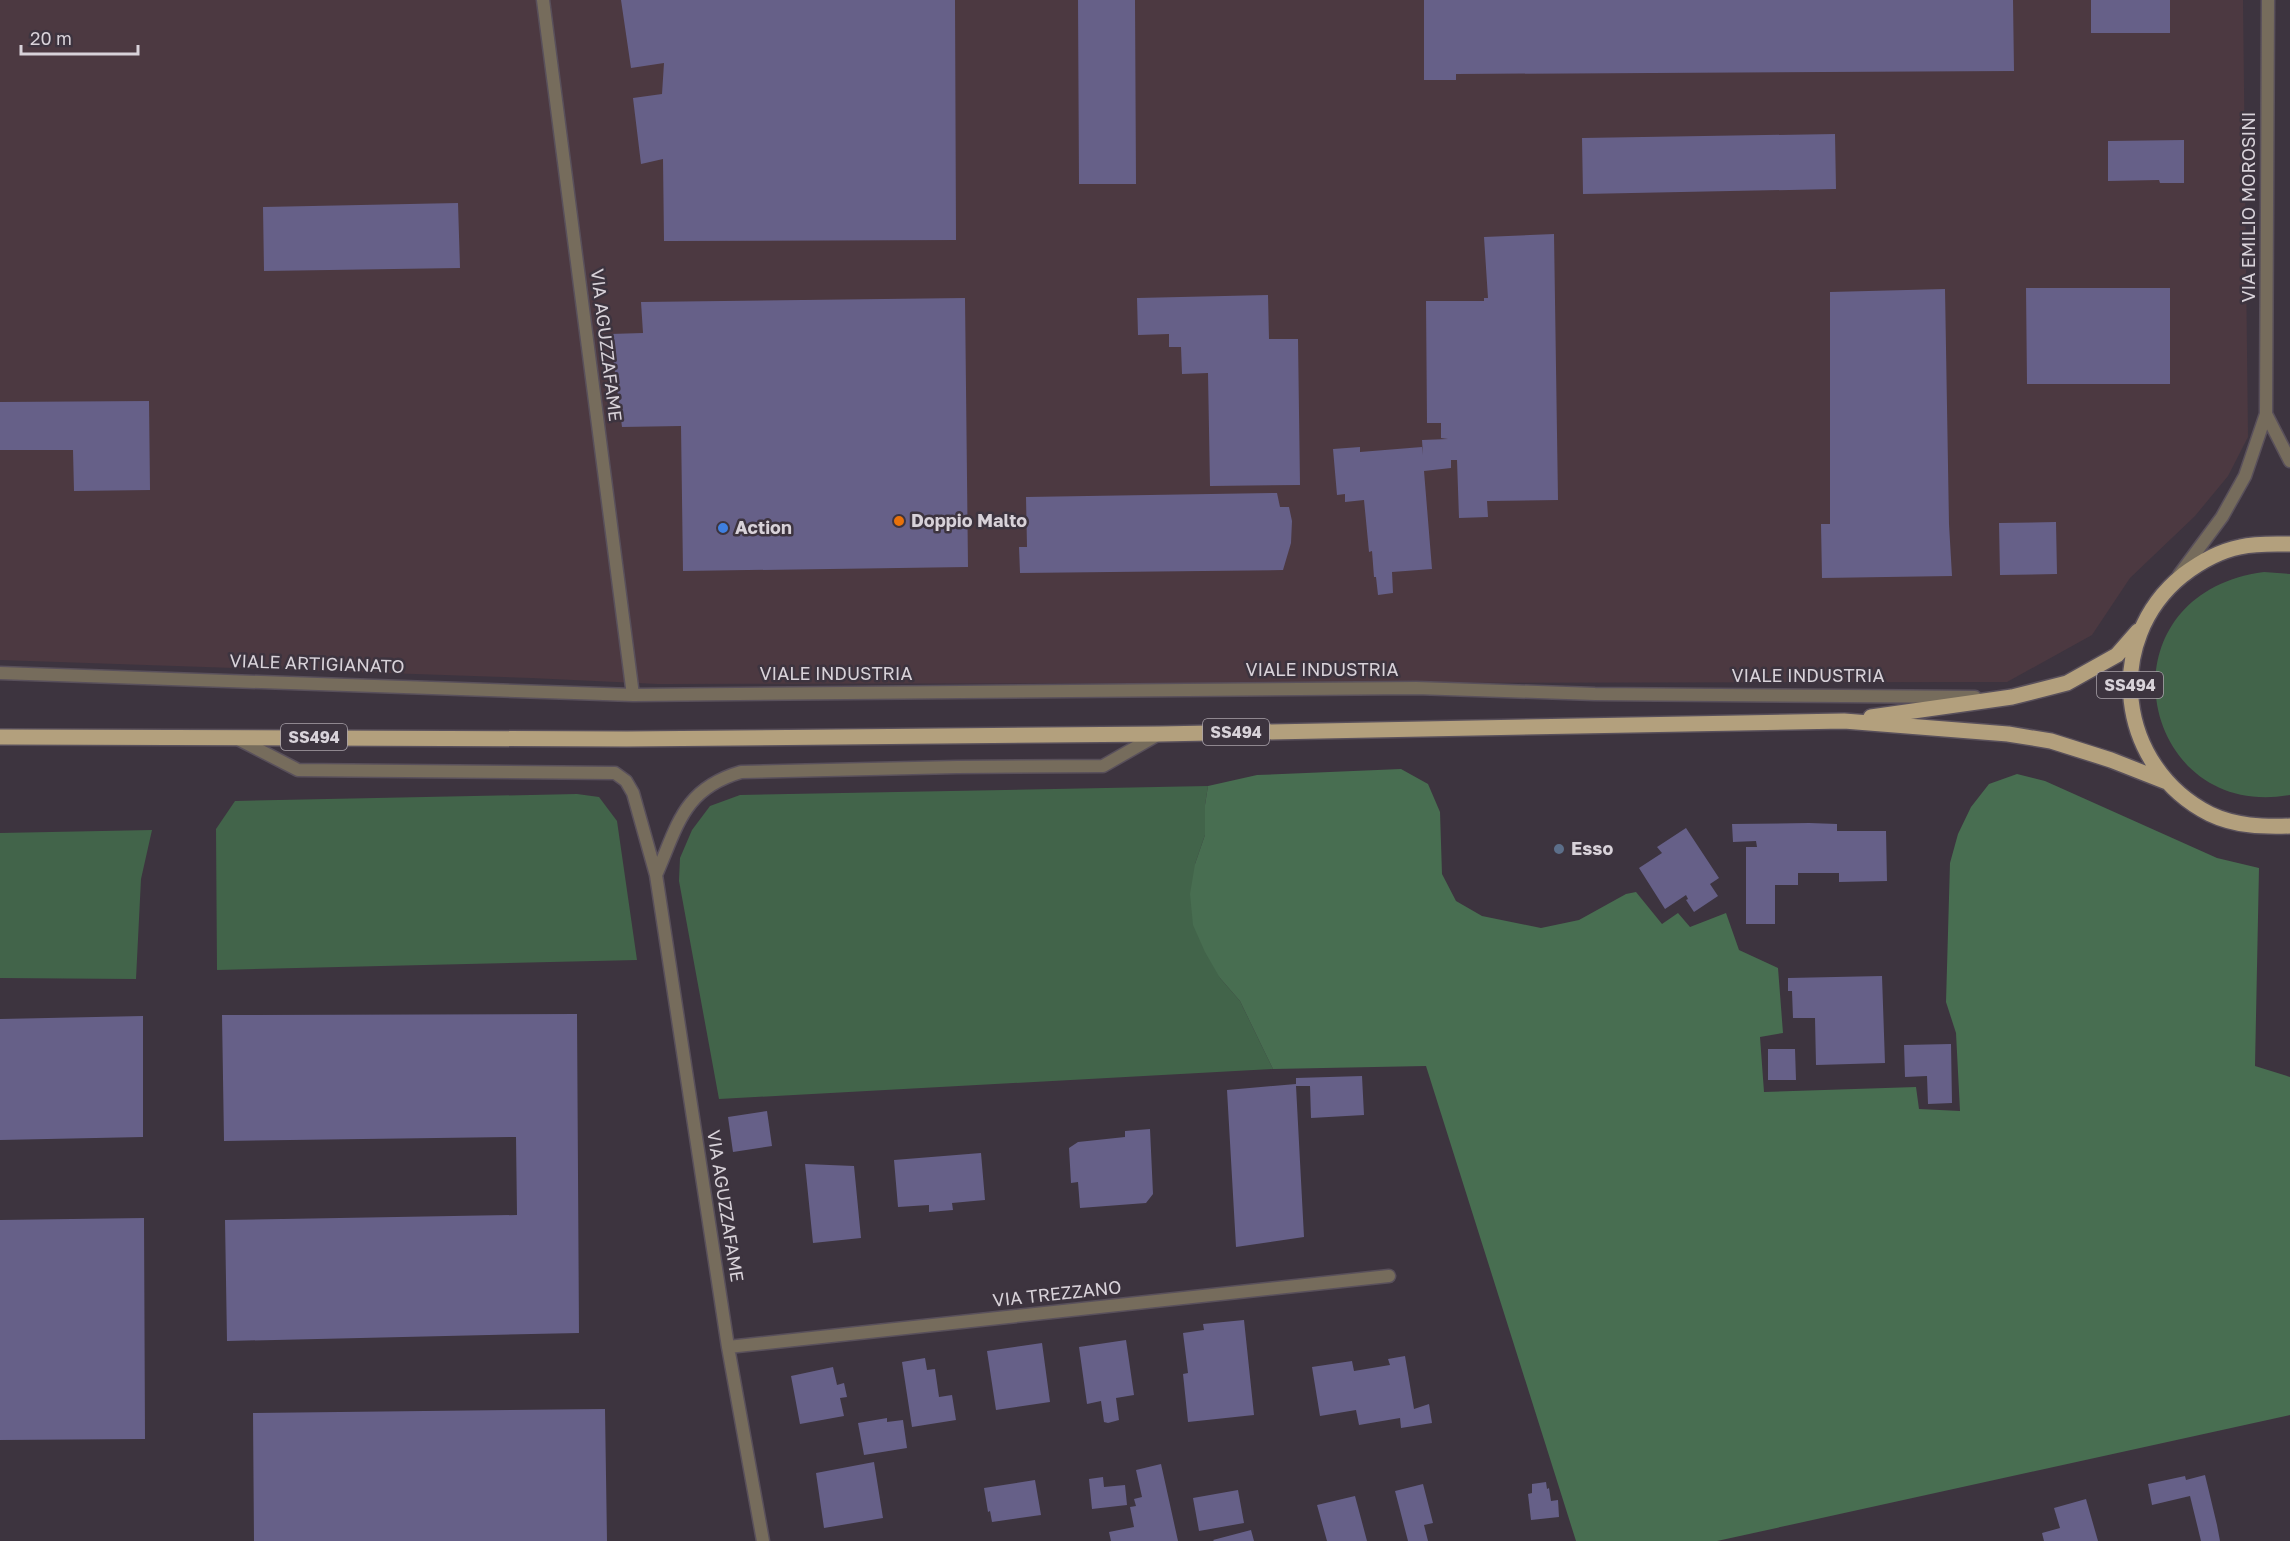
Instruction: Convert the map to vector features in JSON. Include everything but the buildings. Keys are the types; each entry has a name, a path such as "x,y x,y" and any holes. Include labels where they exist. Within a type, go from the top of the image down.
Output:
{"main road":[{"name":"VIALE INDUSTRIA","path":"1844,721 2012,697 2067,683 2117,655 2143,624 2156,602 2173,583 2193,567 2231,549 2265,543 2290,544"},
{"name":"VIALE INDUSTRIA","path":"2143,624 2133,651 2129,679 2131,707 2138,734 2150,759 2167,782 2187,800 2211,814 2236,823 2263,827 2290,826"},
{"name":"VIALE INDUSTRIA","path":"234,737 627,739 1160,734 1844,721 2008,734 2051,741 2111,760 2167,782"},
{"name":"SS494","path":"0,737 234,737"}],"street":[{"name":"VIA AGUZZAFAME","path":"543,0 633,695"},
{"name":"VIA EMILIO MOROSINI","path":"2173,583 2228,507 2245,476 2266,414 2268,0"},
{"name":"VIA EMILIO MOROSINI","path":"2266,414 2290,461"},
{"name":"VIALE ARTIGIANATO","path":"0,673 633,695"},
{"name":"VIALE INDUSTRIA","path":"633,695 1416,688 1596,694 2012,697"},
{"path":"656,875 686,806 701,790 720,778 730,775 741,772 957,766 1103,766 1160,734"},
{"name":"VIA AGUZZAFAME","path":"234,737 298,770 615,772 626,781 633,793 656,875 728,1347 763,1541"},
{"name":"VIA TREZZANO","path":"728,1347 1389,1276"}],"shaded area":[{"path":"0,0 2243,0 2248,437 2228,476 2195,516 2130,578 2092,635 2007,682 658,684 0,660"}],"green space":[{"path":"2264,572 2290,574 2290,795 2238,794 2198,775 2170,742 2157,702 2158,659 2176,620 2211,589"},
{"path":"1401,769 1428,784 1440,812 1442,874 1456,901 1482,916 1541,928 1579,920 1626,894 1636,892 1662,924 1678,913 1690,927 1726,913 1739,950 1778,968 1783,1033 1760,1037 1764,1092 1916,1087 1919,1109 1960,1111 1956,1033 1946,1002 1950,863 1958,834 1971,807 1989,784 2017,774 2045,781 2217,858 2259,868 2255,1066 2290,1077 2290,1415 1717,1541 1576,1541 1426,1066 1273,1069 1240,1001 1220,978 1193,925 1190,894 1195,864 1205,835 1205,805 1208,786 1257,775"},
{"path":"1208,786 1205,805 1205,835 1195,864 1220,978 1240,1001 1273,1069 719,1099 679,881 680,858 692,830 710,806 740,795"},
{"path":"577,794 599,797 617,821 637,960 217,970 216,829 235,801"},
{"path":"152,830 141,879 136,979 0,978 0,833"}],"place":[{"name":"Doppio Malto","path":"899,521"},
{"name":"Action","path":"723,528"},
{"name":"Esso","path":"1559,849"}]}
